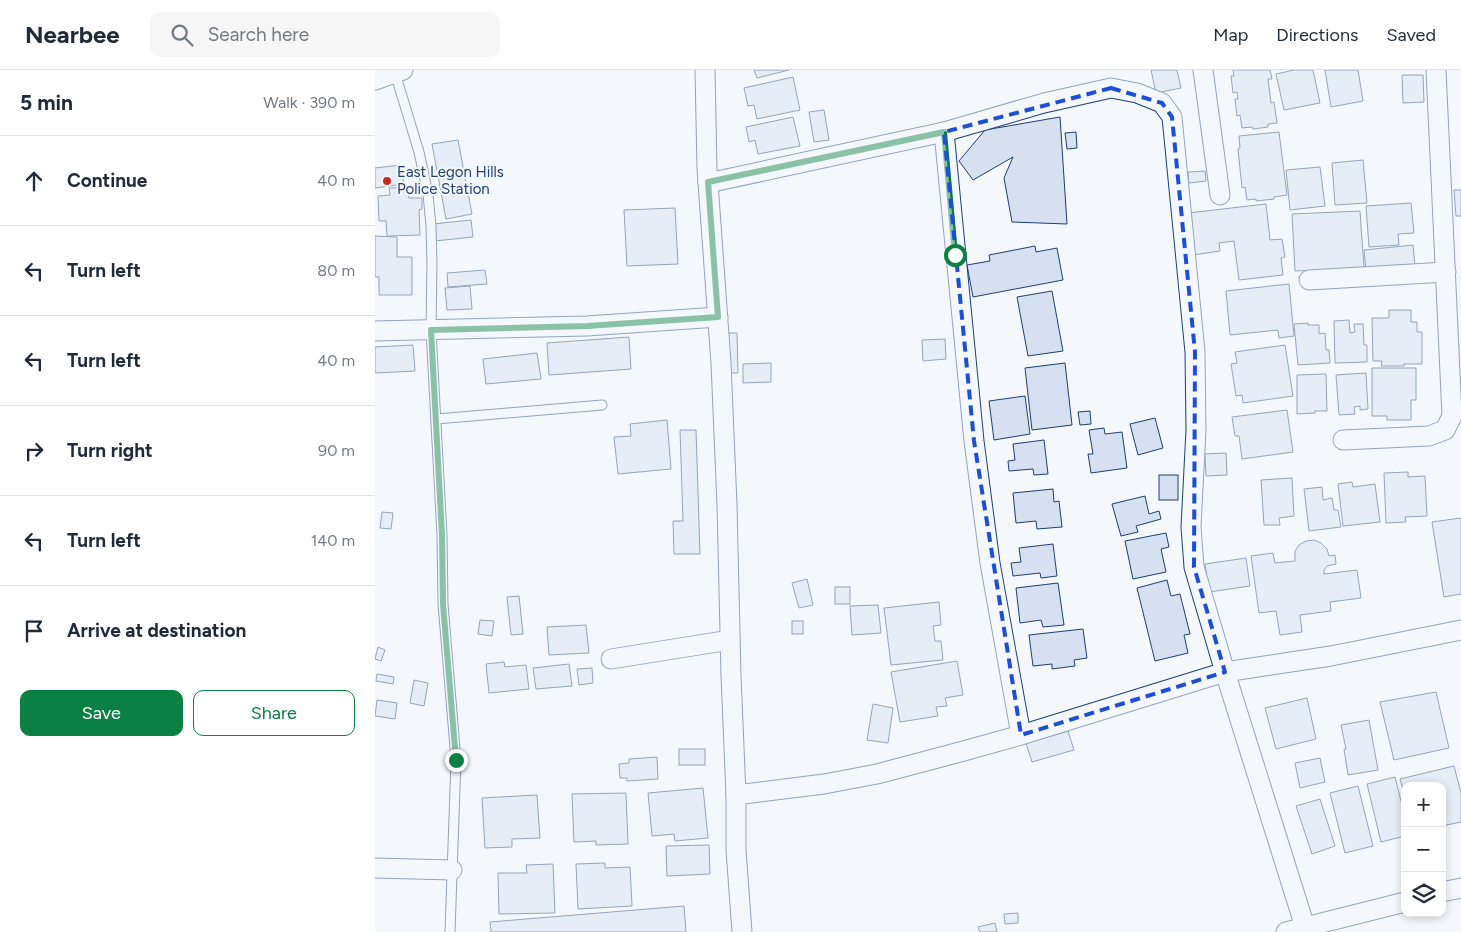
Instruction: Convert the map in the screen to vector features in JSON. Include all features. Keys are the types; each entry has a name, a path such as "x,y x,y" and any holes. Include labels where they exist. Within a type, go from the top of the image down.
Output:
{"street":[{"path":"705,70 708,182 718,317 727,506 729,640 736,794 736,850 742,932"},
{"path":"1203,70 1220,195"},
{"path":"1343,440 1429,436 1445,430 1452,416 1436,70"},
{"path":"375,80 399,71"},
{"path":"708,182 944,132 1044,103 1111,88 1137,93 1162,103 1172,117 1195,352 1196,430 1191,527 1194,567 1305,927"},
{"path":"944,132 974,441 990,563 1021,735"},
{"path":"1309,280 1446,272"},
{"path":"375,331 587,326 718,317"},
{"path":"736,794 824,784 877,774 1021,735 1225,672 1331,656 1461,630"},
{"path":"611,659 729,640"},
{"path":"375,868 452,870"},
{"path":"1446,891 1461,888"},
{"path":"1286,932 1401,903"}],"lane":[{"path":"399,71 428,194 432,263 431,330 443,604 456,760 450,932"},
{"path":"436,419 601,405"}],"highlighted area":[{"path":"1111,88 1162,103 1172,117 1195,352 1194,567 1225,672 1021,735 974,441 944,132"}],"building":[{"path":"754,70 789,70 757,78"},
{"path":"1151,70 1177,70 1181,88 1156,93"},
{"path":"1233,70 1270,70 1272,79 1268,79 1271,103 1274,102 1277,123 1268,124 1268,127 1242,128 1240,115 1237,116 1235,99 1238,99 1237,92 1233,93 1231,76 1234,76"},
{"path":"1294,70 1313,70 1320,103 1284,110 1276,74"},
{"path":"1325,70 1358,70 1363,101 1331,107"},
{"path":"1402,75 1423,75 1424,102 1403,103"},
{"path":"793,77 800,110 757,119 754,105 748,106 744,88"},
{"path":"824,110 829,140 814,142 809,112"},
{"path":"793,117 800,146 758,154 755,140 749,142 746,127"},
{"path":"1060,117 1067,224 1012,222 1004,178 1013,157 973,180 959,161 985,130"},
{"path":"1076,132 1077,148 1067,149 1065,133"},
{"path":"1279,132 1287,195 1274,197 1274,199 1247,200 1245,187 1242,188 1238,149 1240,148 1239,136"},
{"path":"458,140 472,214 446,219 432,144"},
{"path":"1363,160 1367,203 1335,205 1332,163"},
{"path":"401,165 404,184 375,188 375,168"},
{"path":"1320,167 1325,206 1290,210 1286,170"},
{"path":"1205,171 1206,181 1189,183 1188,172"},
{"path":"408,187 409,198 422,198 422,209 419,210 420,235 387,236 386,221 379,221 378,196 390,195 389,188"},
{"path":"1454,190 1461,190 1461,216 1456,216"},
{"path":"1411,203 1414,233 1398,234 1399,245 1369,247 1366,206"},
{"path":"1266,204 1270,240 1282,239 1285,257 1281,258 1283,275 1239,280 1234,241 1219,243 1220,251 1193,255 1188,213"},
{"path":"675,208 678,264 627,266 624,210"},
{"path":"1360,211 1364,268 1295,271 1292,214"},
{"path":"471,220 473,237 435,241 433,224"},
{"path":"375,236 397,237 397,257 412,257 412,295 379,295 379,277 375,277"},
{"path":"1413,245 1415,266 1366,270 1364,250"},
{"path":"1035,246 1036,252 1057,248 1063,280 973,297 967,265 990,261 989,255"},
{"path":"485,270 487,284 448,287 447,273"},
{"path":"1289,284 1294,336 1279,338 1278,330 1230,335 1226,291"},
{"path":"470,286 472,309 447,310 445,288"},
{"path":"1052,291 1063,351 1028,356 1017,297"},
{"path":"1389,310 1411,310 1411,322 1417,322 1417,332 1422,332 1422,364 1381,366 1382,361 1373,361 1372,318 1389,318"},
{"path":"1349,320 1350,333 1355,332 1354,324 1363,324 1364,345 1367,345 1367,362 1335,363 1334,321"},
{"path":"1308,323 1308,325 1319,325 1319,334 1325,333 1326,350 1329,350 1330,363 1298,365 1294,324"},
{"path":"728,333 737,333 738,373 728,373"},
{"path":"629,337 631,369 549,375 547,343"},
{"path":"945,339 946,359 923,361 922,340"},
{"path":"413,345 415,371 375,373 375,347"},
{"path":"1285,345 1293,396 1243,403 1242,395 1236,396 1231,364 1237,363 1235,352"},
{"path":"537,353 541,379 486,384 483,359"},
{"path":"771,363 771,382 743,383 743,364"},
{"path":"1065,363 1072,425 1032,430 1025,368"},
{"path":"1372,368 1416,368 1416,400 1411,400 1411,420 1387,420 1387,416 1372,416"},
{"path":"1366,373 1368,409 1360,410 1360,406 1354,407 1355,414 1339,415 1336,375"},
{"path":"1326,374 1327,411 1297,414 1297,375"},
{"path":"1025,396 1030,434 994,440 989,401"},
{"path":"1287,410 1293,452 1242,459 1239,436 1235,436 1232,417"},
{"path":"1090,411 1091,424 1080,425 1078,412"},
{"path":"1155,418 1163,448 1138,455 1130,424"},
{"path":"667,420 671,469 618,474 614,437 631,436 630,424"},
{"path":"1104,428 1105,434 1122,432 1127,468 1091,473 1088,454 1093,454 1089,430"},
{"path":"680,430 696,430 700,554 674,554 673,521 683,521"},
{"path":"1044,440 1048,474 1034,475 1033,469 1009,471 1008,461 1015,460 1013,444"},
{"path":"1226,453 1227,475 1206,476 1205,454"},
{"path":"1408,472 1408,477 1425,476 1427,516 1405,517 1406,522 1386,523 1384,473"},
{"path":"1159,475 1178,475 1178,500 1159,500"},
{"path":"1292,478 1294,516 1279,518 1280,525 1264,525 1261,480"},
{"path":"1352,482 1353,487 1375,484 1380,522 1343,526 1338,484"},
{"path":"1322,487 1323,500 1332,498 1334,510 1338,510 1341,527 1309,531 1304,489"},
{"path":"1053,489 1054,502 1059,501 1062,527 1037,529 1036,521 1016,523 1013,493"},
{"path":"1145,496 1149,514 1159,511 1161,519 1136,526 1138,532 1121,536 1112,504"},
{"path":"382,512 393,513 391,529 380,528"},
{"path":"1461,518 1461,594 1444,597 1432,522"},
{"path":"1166,533 1169,547 1161,549 1166,572 1133,579 1125,541"},
{"path":"1314,540 1321,543 1327,549 1329,556 1335,555 1336,564 1327,566 1324,574 1357,570 1361,598 1330,602 1331,611 1300,615 1302,632 1280,635 1276,611 1259,613 1251,556 1273,553 1275,563 1295,561 1295,551 1299,545 1306,541"},
{"path":"1053,544 1057,576 1041,578 1040,573 1013,576 1011,563 1021,562 1019,548"},
{"path":"1246,558 1250,586 1209,592 1205,564"},
{"path":"807,579 813,605 799,608 792,583"},
{"path":"1167,580 1171,596 1180,594 1190,634 1184,635 1188,653 1155,661 1137,588"},
{"path":"1058,583 1064,625 1043,627 1041,620 1020,623 1016,588"},
{"path":"835,587 850,587 850,604 835,604"},
{"path":"519,596 523,634 511,635 507,597"},
{"path":"939,602 941,625 933,626 935,641 941,641 943,660 891,665 884,608"},
{"path":"878,605 881,633 852,635 850,606"},
{"path":"480,620 494,621 492,636 478,634"},
{"path":"792,621 803,621 803,634 792,634"},
{"path":"586,625 589,653 549,655 547,627"},
{"path":"1083,629 1087,658 1074,660 1075,666 1052,669 1052,664 1033,666 1029,635"},
{"path":"378,647 385,650 381,661 375,659"},
{"path":"957,661 963,695 945,698 947,706 936,707 938,716 900,722 891,672"},
{"path":"504,662 505,667 526,665 529,689 489,693 486,664"},
{"path":"569,664 572,686 536,689 533,668"},
{"path":"592,668 593,683 579,685 577,669"},
{"path":"377,674 394,677 393,684 376,681"},
{"path":"414,680 428,683 424,706 410,703"},
{"path":"1436,692 1449,748 1394,760 1380,702"},
{"path":"1307,698 1316,739 1276,749 1265,708"},
{"path":"377,700 397,703 395,719 375,716"},
{"path":"873,704 893,708 888,743 867,740"},
{"path":"1369,720 1378,770 1348,775 1344,749 1346,749 1341,725"},
{"path":"1068,731 1074,750 1032,762 1026,743"},
{"path":"679,749 705,749 705,765 679,765"},
{"path":"657,757 658,779 627,781 627,778 620,778 619,764 629,763 629,759"},
{"path":"1320,758 1325,782 1300,788 1295,763"},
{"path":"1454,766 1461,793 1461,822 1446,825 1446,782 1401,783 1400,779"},
{"path":"1395,777 1401,801 1401,837 1381,842 1367,784"},
{"path":"1358,786 1373,846 1345,853 1330,793"},
{"path":"703,788 708,838 675,841 674,834 652,836 648,793"},
{"path":"626,793 628,844 596,845 596,841 574,842 572,794"},
{"path":"537,795 540,838 512,839 512,847 485,848 482,798"},
{"path":"1320,799 1335,846 1312,854 1296,806"},
{"path":"709,845 710,874 667,876 666,846"},
{"path":"605,863 605,868 630,867 632,906 578,909 576,864"},
{"path":"553,864 555,913 499,914 498,873 527,873 526,865"},
{"path":"684,906 686,932 491,932 490,922"},
{"path":"1018,913 1018,923 1005,924 1004,914"},
{"path":"995,923 997,932 980,932 978,927"}],"place":[{"name":"East Legon Hills Police Station","path":"387,181"}],"route":[{"path":"456,760 443,604 442,535 431,330 587,326 718,317 708,182 944,132 955,255"}]}
